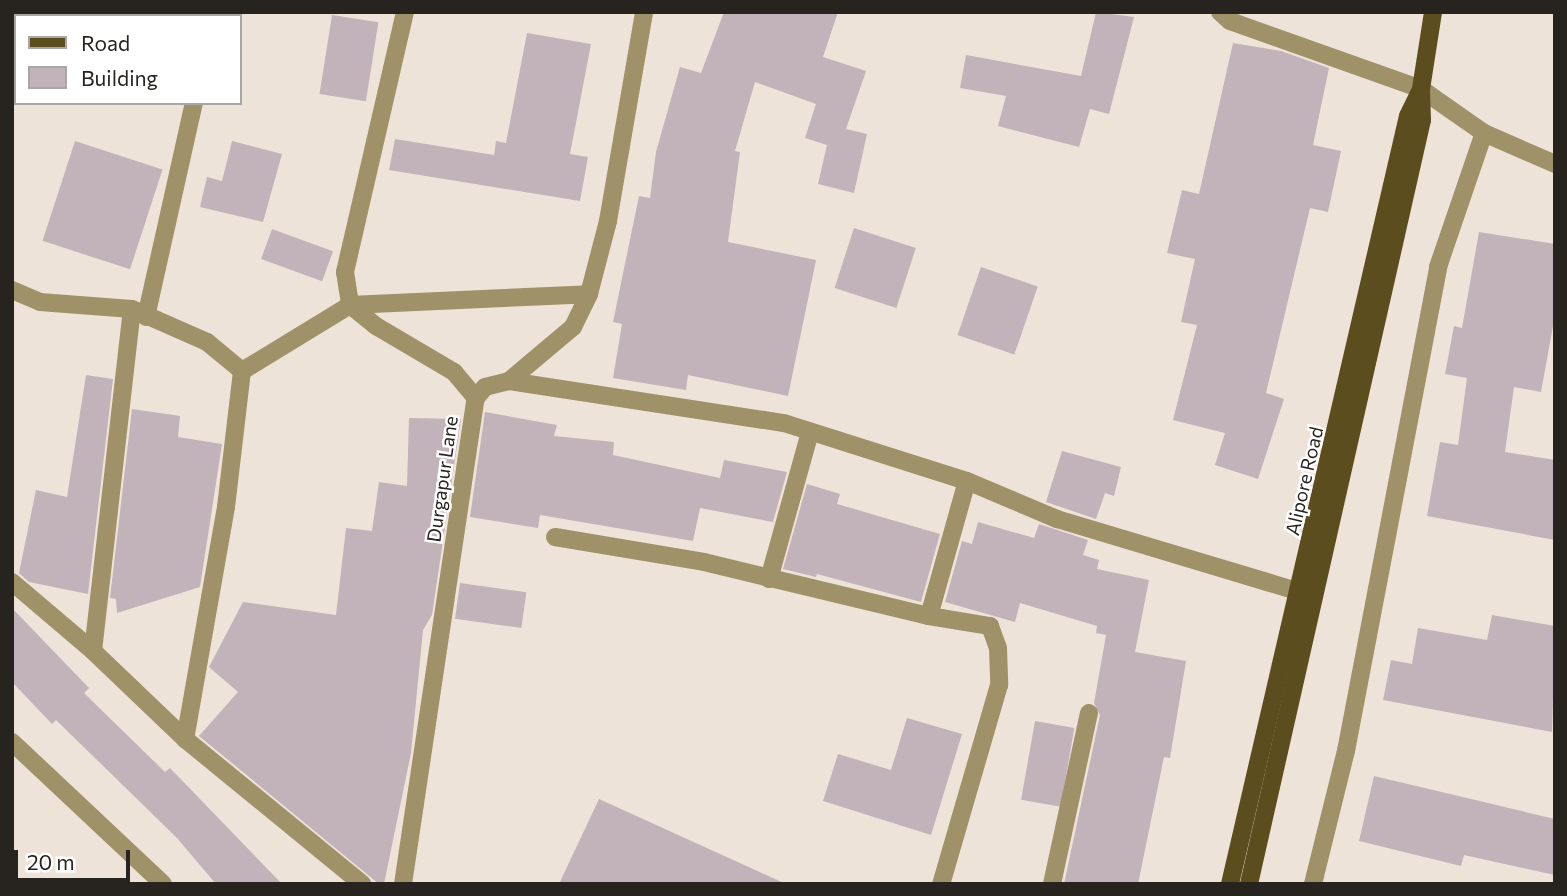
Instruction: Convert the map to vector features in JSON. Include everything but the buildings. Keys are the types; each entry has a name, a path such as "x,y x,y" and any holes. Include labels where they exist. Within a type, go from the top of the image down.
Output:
{"main road":[{"name":"Alipore Road","path":"1249,884 1415,118 1433,12"},
{"name":"Alipore Road","path":"1230,884 1415,118"}],"street":[{"name":"Durgapur Lane","path":"403,884 475,398 485,387 509,381 573,327 589,294 608,221 644,12"},
{"path":"1220,12 1230,21 1421,89 1484,133 1555,164"},
{"path":"399,13 345,272 350,305 376,326 454,372 475,398"},
{"path":"93,651 139,313 193,105"},
{"path":"1313,884 1346,751 1438,267 1484,133"},
{"path":"12,290 40,302 139,313 206,342 242,371"},
{"path":"242,371 350,305 589,294"},
{"path":"185,739 226,507 242,371"},
{"path":"509,381 785,423 967,481 1058,519 1301,592"},
{"path":"769,579 810,432"},
{"path":"929,616 967,481"},
{"path":"555,537 704,562 929,616 990,626 998,648 999,685 941,884"},
{"path":"12,582 93,651 185,739 362,884"},
{"path":"1052,884 1089,713"},
{"path":"12,742 163,884"}]}
